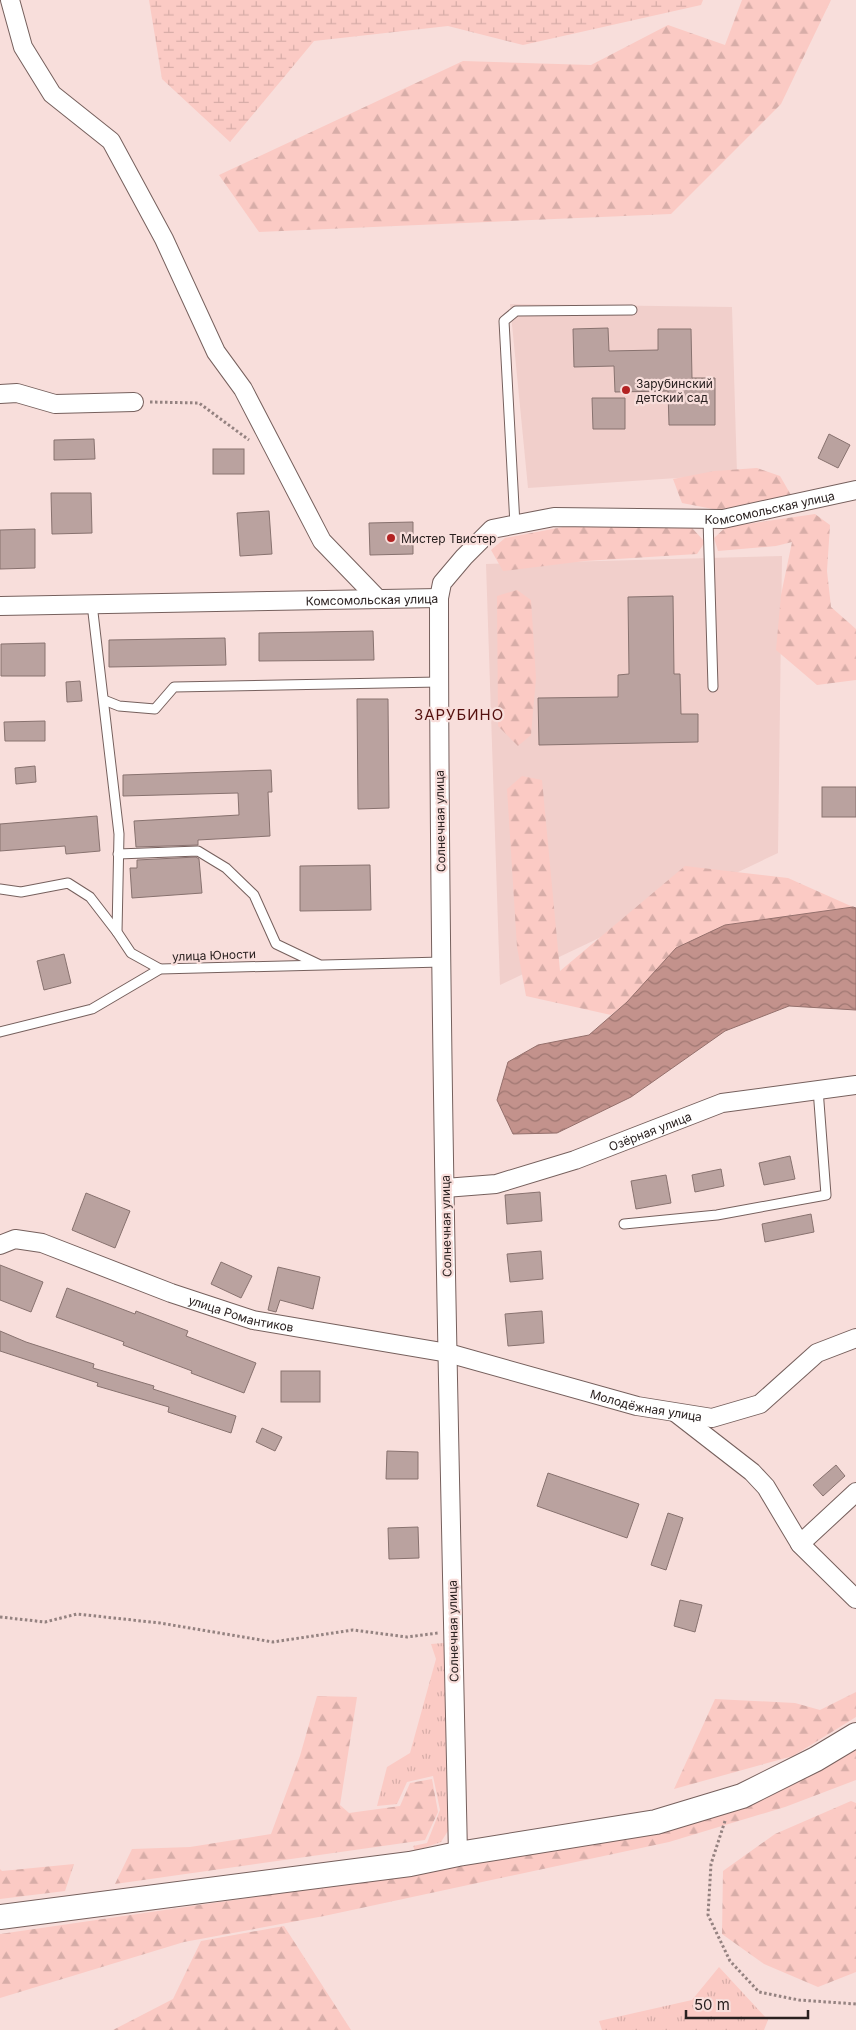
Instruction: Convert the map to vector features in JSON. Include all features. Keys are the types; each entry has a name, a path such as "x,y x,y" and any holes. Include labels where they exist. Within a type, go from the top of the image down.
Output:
{"main road":[{"path":"0,1917 410,1864 458,1854 656,1822 742,1796 816,1760 856,1735"}],"street":[{"path":"10,0 23,47 52,94 111,141 164,239 216,352 243,388 322,541 378,599"},
{"path":"0,394 17,393 55,404 134,402"},
{"name":"Комсомольская улица","path":"0,606 439,598 442,583 464,557 492,529 554,518 723,520 856,490"},
{"name":"Солнечная улица","path":"439,598 445,1188 458,1854"},
{"name":"Озёрная улица","path":"445,1188 496,1184 575,1160 722,1103 856,1085"},
{"name":"улица Романтиков","path":"0,1245 14,1239 42,1243 170,1293 253,1320 448,1353"},
{"name":"Молодёжная улица","path":"448,1353 637,1406 712,1418 760,1404 817,1353 856,1338"},
{"path":"674,1412 752,1472 766,1487 800,1544 856,1600"},
{"path":"800,1544 856,1492"}],"lane":[{"path":"515,525 504,321 516,312 632,310"},
{"path":"708,520 713,687"},
{"path":"92,604 119,834 117,932"},
{"path":"104,700 119,706 155,709 174,687 439,682"},
{"path":"118,854 198,850 226,868 254,895 276,944 321,965"},
{"path":"0,889 21,892 68,883 90,896 131,953 160,969"},
{"name":"улица Юности","path":"0,1032 92,1010 160,969 442,962"},
{"path":"624,1224 717,1215 826,1194 818,1089"}],"path":[{"path":"134,402 199,404 254,444"},
{"path":"0,1617 45,1622 77,1614 160,1624 273,1642 353,1630 407,1637 454,1630"},
{"path":"732,1799 711,1864 708,1915 730,1961 759,1992 799,2000 856,2004"}],"shaded area":[{"name":"Зарубинский детский сад","path":"510,304 732,307 737,474 528,488"},
{"path":"782,556 778,853 500,985 486,564"}],"green space":[{"path":"149,0 703,0 701,5 523,45 448,26 314,41 230,142 162,79"},
{"path":"742,0 831,0 781,104 671,214 259,232 219,175 463,61 591,65 668,25 725,45"},
{"path":"757,468 780,476 791,495 718,510 682,503 673,479 714,471"},
{"path":"815,514 830,525 827,571 831,607 856,629 856,680 817,685 776,650 781,595 792,542 776,546 718,551 714,538 726,527"},
{"path":"568,526 692,528 705,542 697,554 585,561 503,571 491,550 505,538"},
{"path":"517,590 531,600 536,678 531,735 518,746 498,726 497,596"},
{"path":"522,776 542,780 560,971 685,866 788,878 853,907 725,925 611,1015 526,996 517,947 507,789"},
{"path":"444,1643 451,1826 441,1842 415,1851 413,1846 427,1843 440,1810 433,1776 407,1782 397,1804 377,1806 387,1767 410,1753 436,1659 431,1644"},
{"path":"856,1692 856,1717 793,1756 674,1789 715,1699 795,1703 820,1710"},
{"path":"317,1696 357,1697 340,1805 349,1813 400,1806 410,1783 432,1779 438,1812 425,1840 115,1884 132,1849 190,1847 271,1834 300,1756"},
{"path":"856,1748 856,1780 785,1807 669,1842 324,1916 184,1942 0,1998 0,1934 350,1883 676,1829 764,1798"},
{"path":"851,1801 856,1803 856,1972 818,1987 764,1964 722,1934 723,1871 775,1834"},
{"path":"74,1864 65,1891 0,1899 0,1869 2,1871"},
{"path":"284,1926 351,2030 113,2030 173,1999 201,1941"},
{"path":"719,1967 768,2020 764,2030 602,2030 599,2021 692,2000"}],"water":[{"path":"856,908 856,1010 789,1006 725,1031 631,1097 557,1133 513,1134 497,1100 508,1062 538,1045 589,1035 627,1002 676,948 725,925"}],"building":[{"path":"608,328 609,351 658,350 658,329 691,329 692,378 715,378 715,425 669,425 668,391 615,392 614,366 574,367 573,329"},
{"path":"592,398 625,398 625,429 593,429"},
{"path":"829,434 850,445 838,468 818,458"},
{"path":"94,439 95,459 54,460 54,440"},
{"path":"213,449 244,449 244,474 213,474"},
{"path":"51,493 91,493 92,533 52,534"},
{"path":"269,511 272,554 240,556 237,513"},
{"name":"Мистер Твистер","path":"413,522 413,554 370,555 369,523"},
{"path":"35,529 35,568 0,569 0,530"},
{"path":"673,596 674,674 680,674 681,714 698,714 698,742 539,745 538,698 618,697 618,675 629,674 628,597"},
{"path":"373,631 374,660 259,661 259,633"},
{"path":"225,638 226,665 109,667 109,640"},
{"path":"45,643 45,676 1,676 1,644"},
{"path":"80,681 82,701 67,702 66,682"},
{"path":"357,699 388,699 389,808 358,809"},
{"path":"45,721 45,741 5,741 4,722"},
{"path":"35,766 36,782 16,784 15,768"},
{"path":"271,770 272,792 268,792 270,836 198,840 198,845 136,847 134,821 239,815 238,793 123,796 123,775"},
{"path":"822,787 856,787 856,817 822,817"},
{"path":"97,816 100,851 66,854 65,846 0,851 0,824"},
{"path":"196,857 199,859 202,893 132,898 130,868 137,868 137,860"},
{"path":"370,865 371,910 300,911 300,866"},
{"path":"64,954 71,983 44,990 37,961"},
{"path":"790,1156 795,1179 764,1185 759,1163"},
{"path":"721,1169 724,1186 695,1192 692,1175"},
{"path":"666,1175 671,1203 636,1209 631,1181"},
{"path":"540,1192 542,1221 507,1224 505,1195"},
{"path":"86,1193 130,1211 115,1248 72,1230"},
{"path":"811,1214 814,1232 765,1242 762,1224"},
{"path":"541,1251 543,1279 510,1282 507,1254"},
{"path":"221,1262 252,1276 241,1298 211,1284"},
{"path":"0,1265 43,1282 31,1312 0,1300"},
{"path":"278,1267 320,1277 313,1309 280,1300 276,1312 268,1310"},
{"path":"67,1288 135,1314 136,1311 188,1331 186,1336 256,1363 244,1393 123,1345 124,1342 56,1317"},
{"path":"542,1311 544,1343 508,1346 505,1314"},
{"path":"0,1331 26,1342 94,1364 93,1368 154,1386 153,1389 236,1416 231,1433 168,1412 169,1407 97,1386 98,1383 0,1351"},
{"path":"281,1371 320,1371 320,1402 281,1402"},
{"path":"262,1428 282,1437 275,1451 256,1442"},
{"path":"387,1451 418,1452 418,1479 386,1479"},
{"path":"836,1465 845,1476 823,1496 813,1485"},
{"path":"548,1473 639,1504 627,1538 537,1506"},
{"path":"668,1513 683,1518 666,1570 651,1565"},
{"path":"418,1527 419,1558 389,1559 388,1528"},
{"path":"680,1600 702,1605 695,1632 674,1626"}],"place":[{"name":"Зарубинский детский сад","path":"626,390"},
{"name":"Мистер Твистер","path":"391,538"}],"district":[{"name":"ЗАРУБИНО","path":"459,714"}]}
